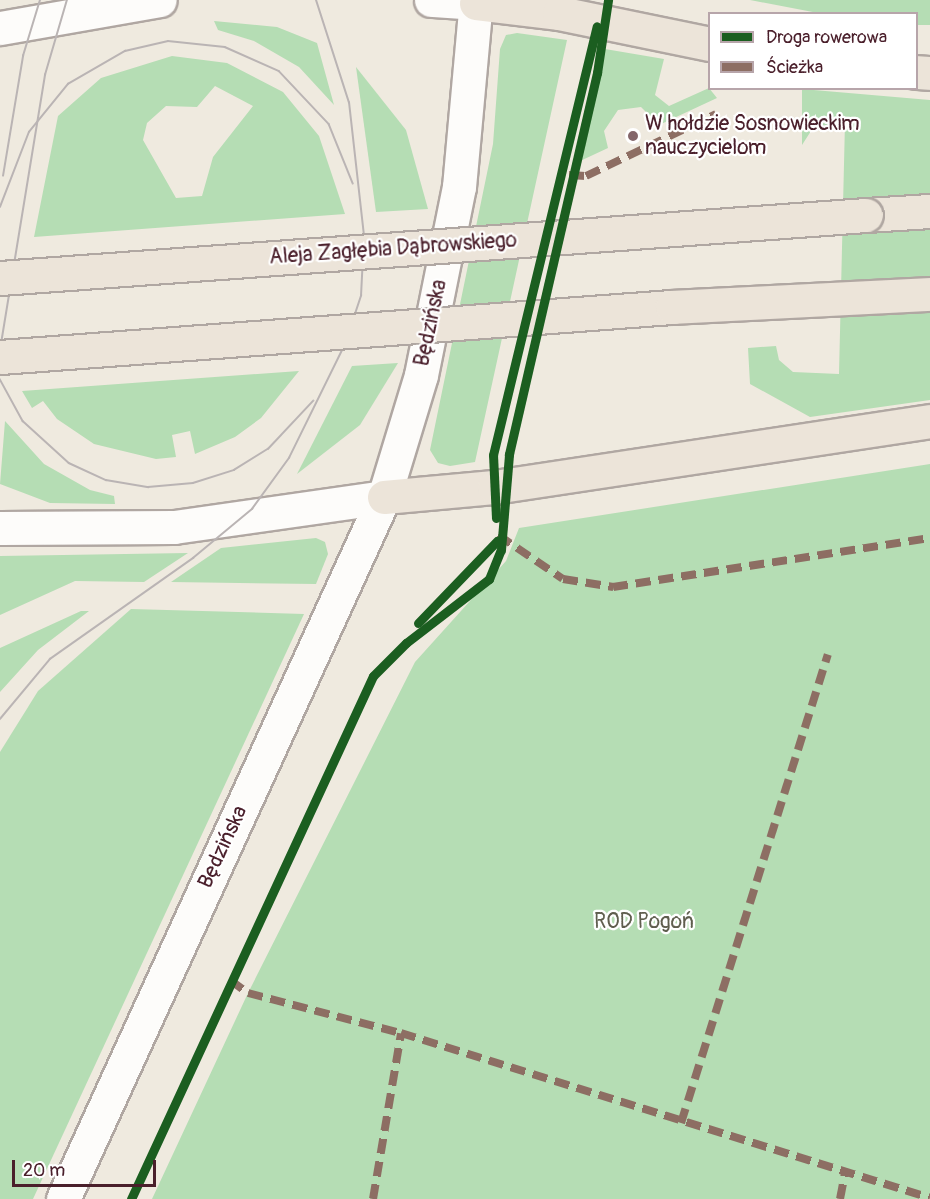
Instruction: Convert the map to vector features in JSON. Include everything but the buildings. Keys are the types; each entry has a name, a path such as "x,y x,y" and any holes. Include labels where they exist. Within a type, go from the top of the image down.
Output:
{"main road":[{"path":"476,2 559,13 708,44"},
{"name":"Aleja Zagłębia Dąbrowskiego","path":"0,278 930,212"},
{"path":"0,357 672,307 930,294"},
{"path":"384,497 494,487 930,421"}],"street":[{"path":"0,28 160,0"},
{"path":"431,0 476,2"},
{"name":"Będzińska","path":"63,1199 384,497 421,375 459,188 476,2"},
{"path":"0,528 174,527 384,497"}],"green space":[{"path":"750,0 930,0 930,25 918,25 918,12 813,12"},
{"path":"214,21 277,27 317,43 334,105 299,67 254,41 218,30"},
{"path":"517,33 567,40 475,462 450,466 438,463 430,450 493,144 500,49 506,35"},
{"path":"605,49 664,59 655,95 669,106 708,88 717,98 659,125 641,107 618,110 604,131 608,148 578,162"},
{"path":"172,56 227,63 283,92 319,136 345,214 34,237 58,116 101,78","holes":["215,86 253,106 213,157 202,196 176,198 143,140 147,123 166,106 197,107"]},
{"path":"356,67 406,130 428,209 376,212"},
{"path":"802,90 930,100 930,400 810,417 750,384 748,348 776,346 779,360 793,372 839,374 845,122 811,131 802,145"},
{"path":"398,363 360,425 297,474 352,366"},
{"path":"299,371 261,418 235,437 195,454 190,431 172,435 176,457 156,459 94,444 57,419 43,401 32,408 22,391"},
{"path":"5,421 44,464 90,490 114,496 115,504 50,503 0,484"},
{"name":"ROD Pogoń","path":"930,464 930,1199 152,1199 248,993 415,662 506,561 519,528"},
{"path":"316,538 325,542 328,554 316,584 171,582 221,548"},
{"path":"188,553 144,582 75,581 0,615 0,556"},
{"path":"131,609 304,614 33,1199 0,1199 0,752 38,691"},
{"path":"81,611 89,611 38,650 0,692 0,648"}],"tram line":[{"path":"3,176 23,56 40,0"},
{"path":"0,350 45,75 67,0"},
{"path":"0,719 50,659 193,558 252,509 289,458 345,344 361,296 364,236 349,103 316,0"},
{"path":"0,207 29,132 68,84 125,51 168,41 225,47 279,71 329,124 353,183"},
{"path":"0,379 23,421 69,463 106,480 148,487 193,483 234,470 268,449 313,401"}],"marked path":[{"path":"569,175 586,176 716,114"},
{"path":"498,535 563,579 613,587 930,538"},
{"path":"681,1123 828,654"},
{"path":"230,980 248,993 401,1033 930,1198"},
{"path":"373,1199 401,1033"},
{"path":"840,1199 845,1173"}],"cycle path":[{"path":"131,1199 373,676 406,643 489,579 501,550 509,454 597,73 608,0"},
{"path":"496,518 493,455 597,26"},
{"path":"418,623 497,541"}],"place":[{"name":"W hołdzie Sosnowieckim nauczycielom","path":"633,136"}]}
